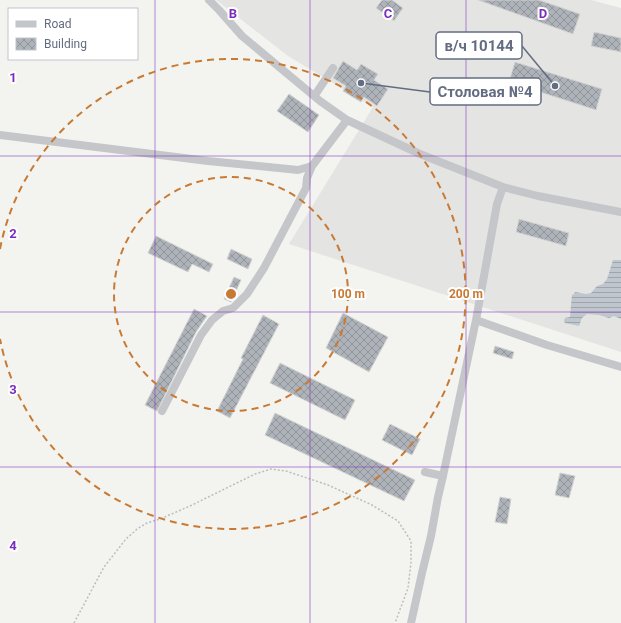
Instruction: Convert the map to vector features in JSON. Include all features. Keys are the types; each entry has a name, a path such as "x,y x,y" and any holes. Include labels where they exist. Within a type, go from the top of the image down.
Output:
{"street":[{"path":"208,0 242,36 347,120 412,151 503,187 538,196 621,212"},
{"path":"314,95 333,68"},
{"path":"162,411 198,341 212,320 223,311 233,308 247,294 264,268 306,188 307,178 312,166 347,120"},
{"path":"0,135 208,161 298,170 312,166"},
{"path":"411,623 430,543 438,497 476,320 497,204 503,187"},
{"path":"476,320 547,346 621,367"},
{"path":"425,472 443,476"}],"path":[{"path":"74,623 87,602 104,567 126,539 137,529 190,506 255,474 271,469 286,471 328,485 372,505 398,521 411,541 411,562 408,588 395,623"}],"shaded area":[{"path":"216,0 591,0 621,8 621,352 289,244 373,107 288,56"},
{"path":"613,260 621,260 621,319 614,316 609,318 587,314 582,318 579,326 565,323 565,318 570,317 572,294 573,295 575,292 586,294 591,293 597,286 603,284 607,279"}],"building":[{"path":"382,0 392,0 403,8 394,21 376,8"},
{"path":"478,0 539,0 580,14 573,34"},
{"path":"594,32 621,38 621,52 591,46"},
{"path":"343,61 357,70 361,64 378,74 374,80 388,89 377,106 364,97 361,102 343,91 346,86 333,78"},
{"path":"515,62 602,89 596,110 509,82"},
{"path":"289,94 319,115 308,132 277,111"},
{"path":"519,219 569,233 566,246 516,232"},
{"path":"156,236 213,264 209,272 192,264 188,272 148,253"},
{"path":"231,249 252,259 248,269 227,259"},
{"path":"234,277 241,280 231,302 224,299"},
{"path":"194,309 207,316 196,332 157,411 145,405"},
{"path":"343,313 388,337 369,372 326,348"},
{"path":"263,315 279,324 230,418 217,411 243,359 241,358"},
{"path":"495,346 514,352 512,359 493,353"},
{"path":"280,363 355,400 345,420 270,383"},
{"path":"275,413 415,480 404,501 265,435"},
{"path":"390,424 420,439 412,455 382,440"},
{"path":"560,473 575,476 569,498 555,495"},
{"path":"500,497 511,499 507,524 495,522"}],"place":[{"name":"Столовая №4","path":"361,83"},
{"name":"в/ч 10144","path":"555,86"}]}
